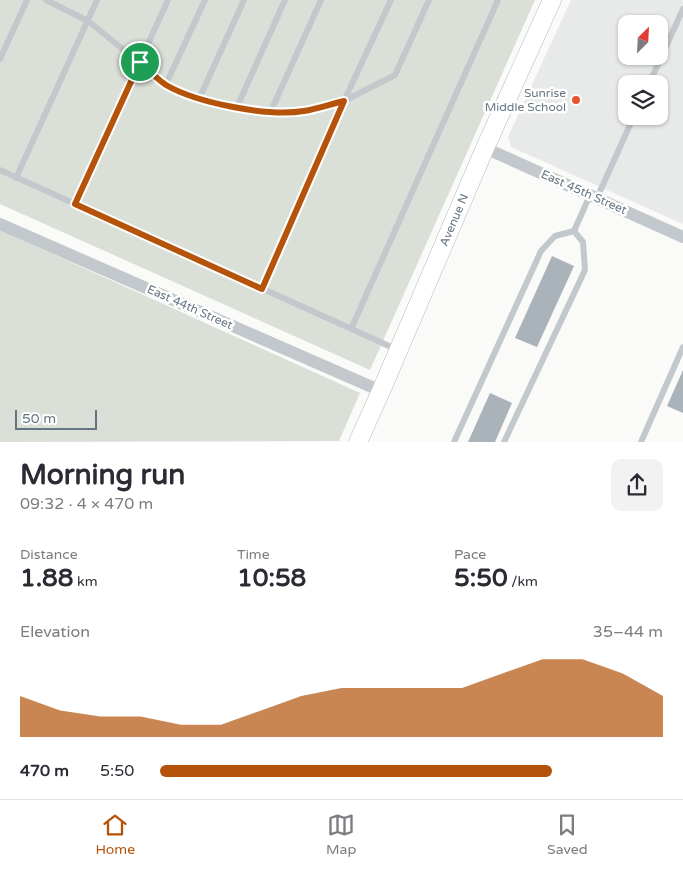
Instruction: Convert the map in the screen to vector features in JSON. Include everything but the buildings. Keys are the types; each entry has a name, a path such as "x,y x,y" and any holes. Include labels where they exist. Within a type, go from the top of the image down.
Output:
{"main road":[{"name":"Avenue N","path":"358,442 485,148 552,0"}],"street":[{"name":"East 45th Street","path":"485,148 683,237"},
{"name":"East 44th Street","path":"0,224 381,391"}],"lane":[{"path":"0,59 27,0"},
{"path":"46,0 88,21 166,84 199,99 237,107 303,112 344,101 395,75 429,0"},
{"path":"16,178 98,0"},
{"path":"75,204 168,0"},
{"path":"166,84 205,0"},
{"path":"199,99 244,0"},
{"path":"237,107 286,0"},
{"path":"271,111 321,0"},
{"path":"262,289 344,101 391,0"},
{"path":"350,329 498,0"},
{"path":"653,75 683,9"},
{"path":"454,442 541,251 555,236 574,231 594,197 630,125"},
{"path":"0,170 399,350"},
{"path":"504,442 585,270 583,242 574,231"},
{"path":"641,442 683,347"}],"shaded area":[{"path":"0,0 535,0 370,370 0,204"},
{"name":"Sunrise Middle School","path":"571,0 683,0 683,224 511,147 508,137"},
{"path":"0,230 360,393 339,441 0,442"}],"place":[{"name":"Sunrise Middle School","path":"576,100"}],"route":[{"path":"140,62 166,84 199,99 237,107 303,112 344,101 262,289 75,204 140,62"}]}
